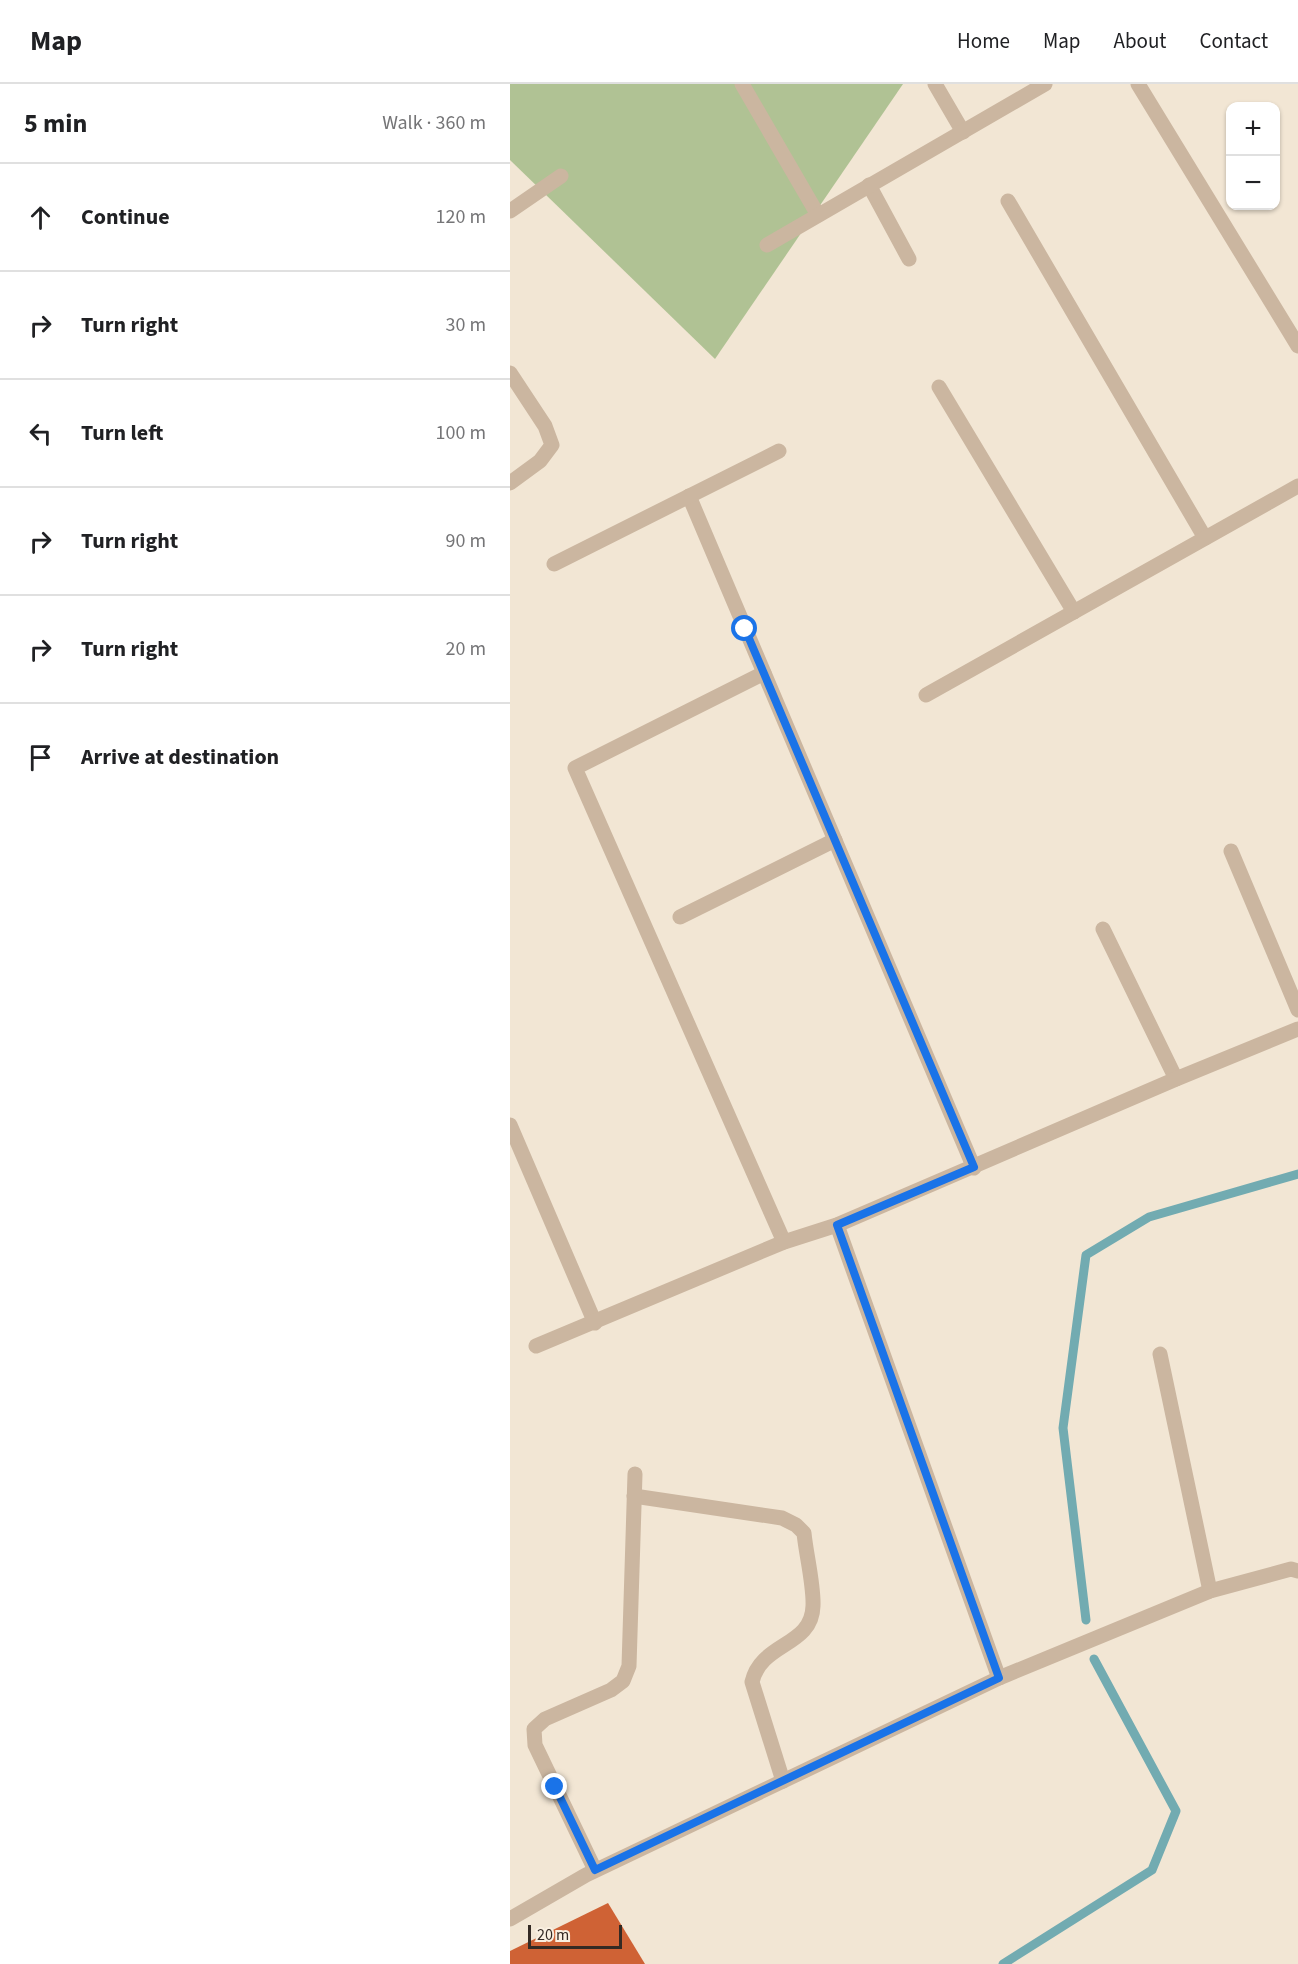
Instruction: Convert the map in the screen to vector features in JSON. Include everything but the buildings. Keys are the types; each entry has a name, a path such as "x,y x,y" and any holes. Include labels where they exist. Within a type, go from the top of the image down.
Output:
{"street":[{"path":"742,84 819,215"},
{"path":"935,84 963,132"},
{"path":"766,245 1045,84"},
{"path":"1138,84 1298,346"},
{"path":"510,211 561,176"},
{"path":"869,185 909,258"},
{"path":"1008,201 1205,538"},
{"path":"510,373 545,426 552,445 540,461 510,483"},
{"path":"939,387 1074,612"},
{"path":"554,564 779,451"},
{"path":"926,695 1298,486"},
{"path":"689,496 974,1167"},
{"path":"764,673 575,768 784,1242"},
{"path":"680,916 835,840"},
{"path":"1232,851 1298,1010"},
{"path":"1103,929 1176,1079"},
{"path":"536,1346 784,1242 837,1225 1298,1029"},
{"path":"511,1128 595,1323"},
{"path":"837,1225 999,1678"},
{"path":"1160,1354 1210,1591"},
{"path":"595,1870 535,1745 534,1729 545,1719 611,1690 623,1681 629,1666 635,1473"},
{"path":"634,1496 782,1518 796,1525 804,1533 813,1608 807,1626 799,1636 769,1653 755,1670 752,1682 783,1781"},
{"path":"510,1919 595,1870 999,1678 1210,1591 1291,1569 1298,1571"}],"green space":[{"path":"510,84 903,84 715,359 510,160"}],"waterway":[{"path":"1086,1620 1063,1428 1086,1255 1149,1217 1298,1174"},
{"path":"1003,1964 1152,1870 1176,1811 1094,1659"}],"route":[{"path":"555,1787 595,1870 999,1678 837,1225 974,1167 745,629"}]}
